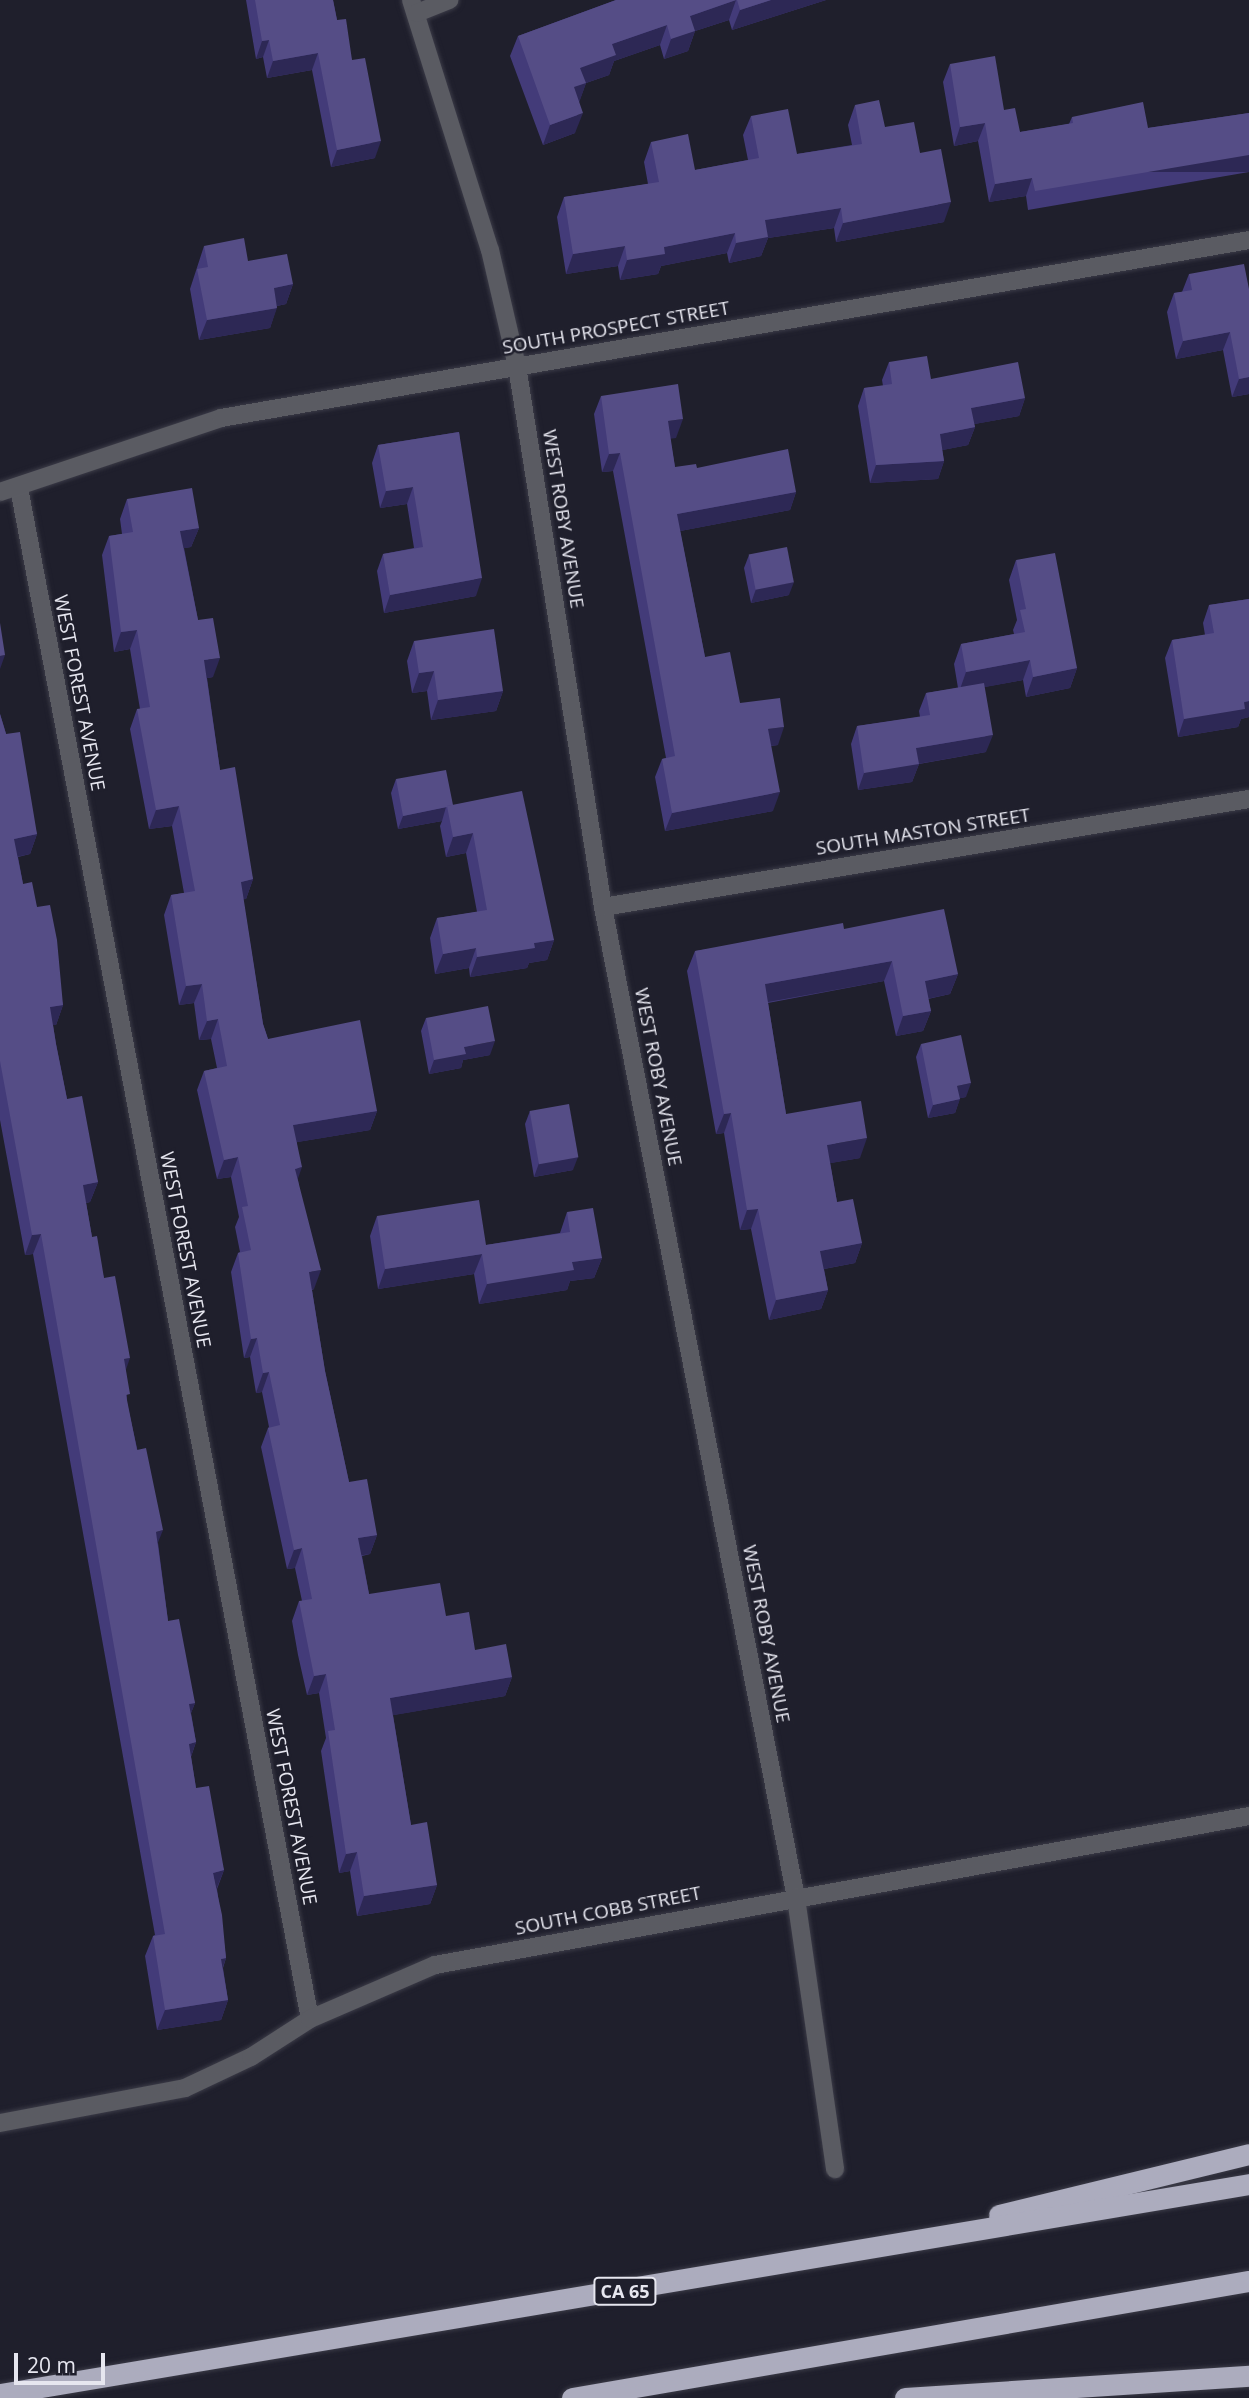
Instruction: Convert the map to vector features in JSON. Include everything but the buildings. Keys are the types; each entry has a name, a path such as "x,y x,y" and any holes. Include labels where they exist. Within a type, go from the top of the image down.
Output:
{"highway":[{"path":"874,2249 1093,2190 1249,2154"},
{"name":"CA 65","path":"0,2394 1249,2184"},
{"path":"572,2398 1249,2281"},
{"path":"905,2398 1249,2376"}],"street":[{"path":"414,7 450,0"},
{"name":"WEST ROBY AVENUE","path":"414,7 490,250 517,366 603,907 796,1898 835,2169"},
{"name":"SOUTH PROSPECT STREET","path":"0,492 19,488 221,418 1249,240"},
{"name":"WEST FOREST AVENUE","path":"19,488 310,2019"},
{"name":"SOUTH MASTON STREET","path":"603,907 1249,799"},
{"name":"SOUTH COBB STREET","path":"0,2123 185,2088 251,2057 310,2019 435,1965 1249,1816"}]}
